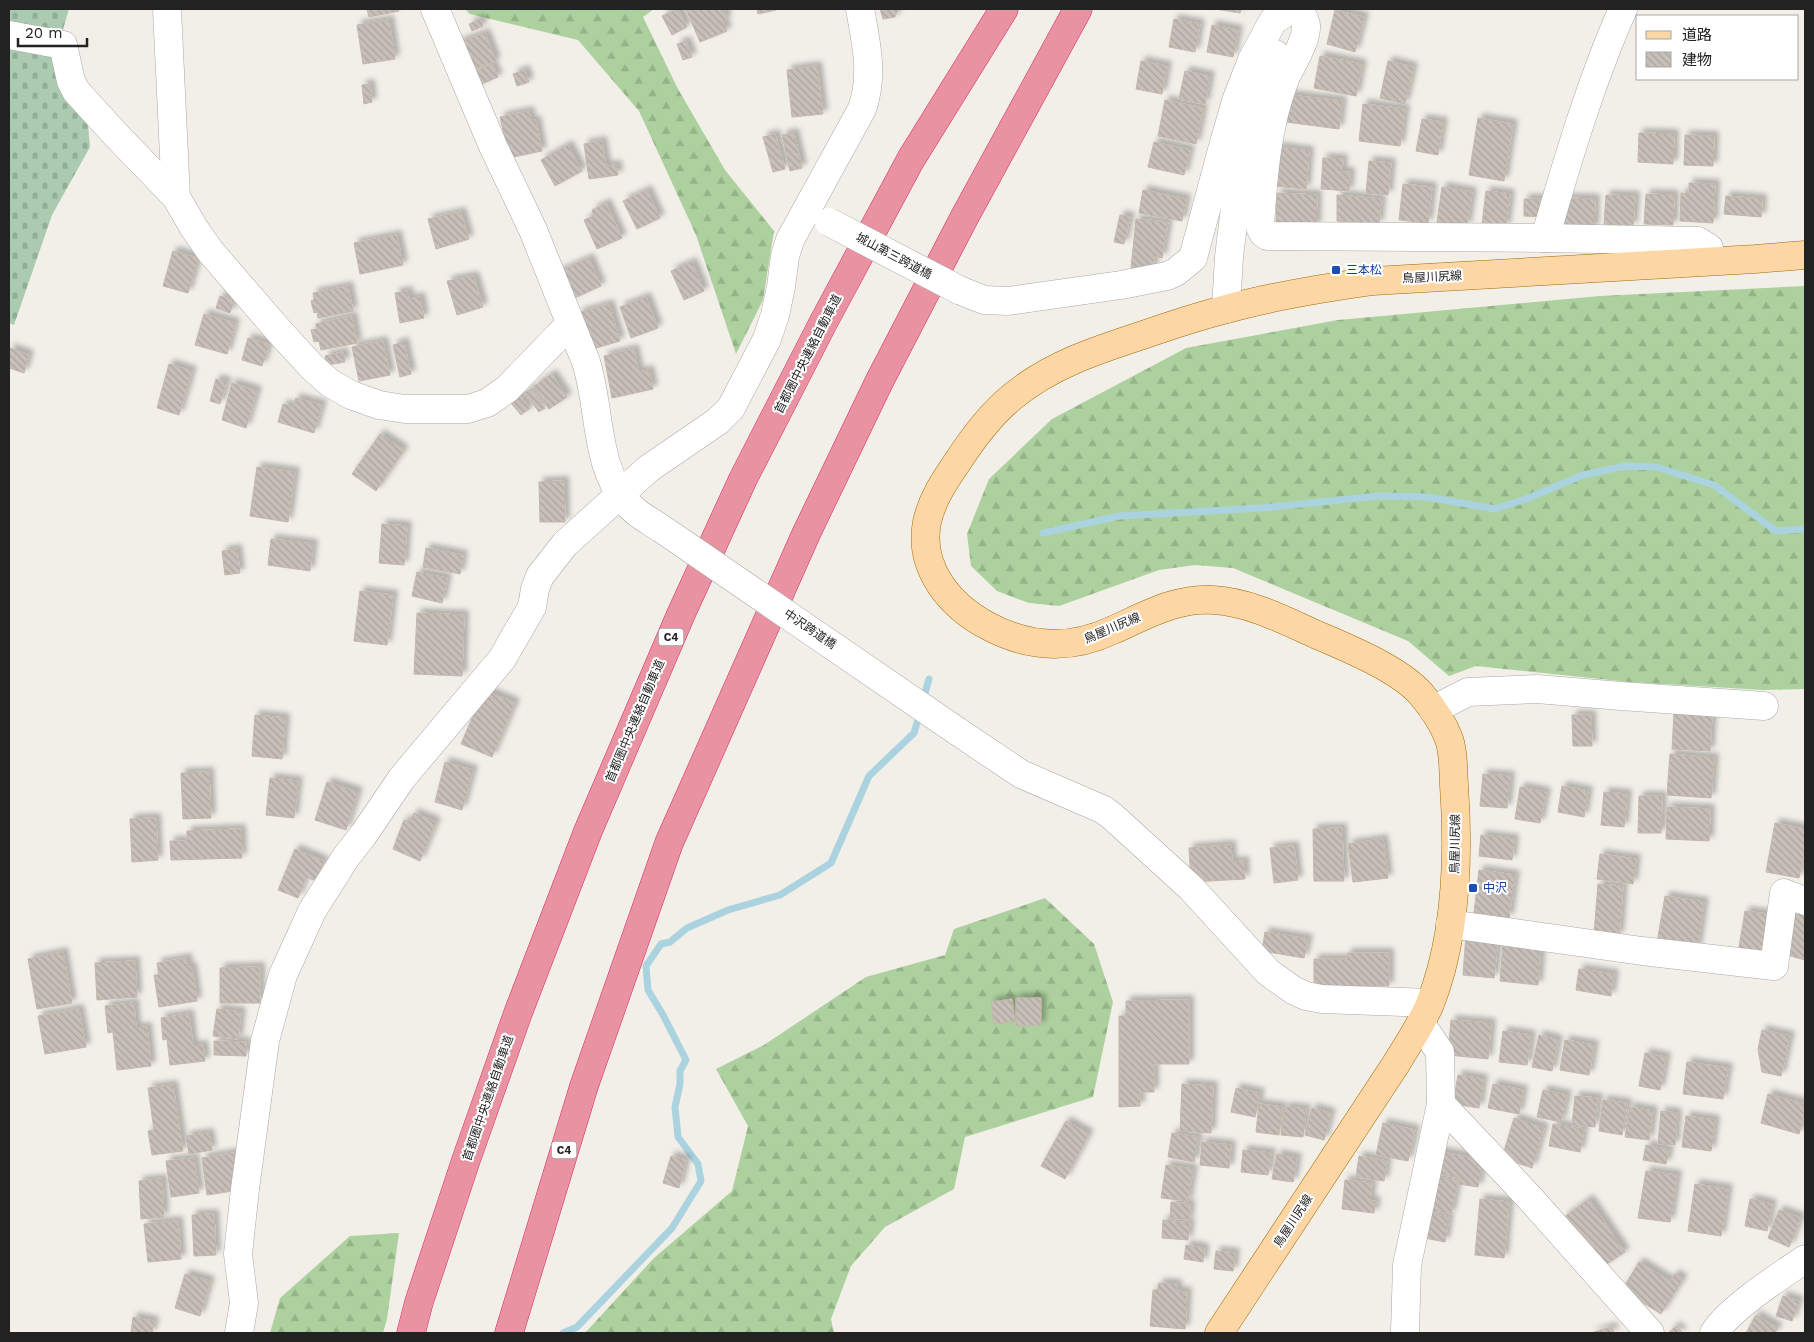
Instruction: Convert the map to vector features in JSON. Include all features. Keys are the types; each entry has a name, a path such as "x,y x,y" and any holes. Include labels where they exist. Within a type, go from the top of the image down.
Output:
{"highway":[{"name":"首都圏中央連絡自動車道","path":"411,1333 419,1302 518,1013 588,831 681,614 743,479 823,323 902,176 1004,9"},
{"name":"C4","path":"509,1333 584,1086 669,844 806,534 879,382 964,218 1078,9"}],"main road":[{"name":"鳥屋川尻線","path":"1219,1333 1396,1064 1425,1013 1444,958 1450,924 1456,825 1449,740 1433,710 1414,688 1391,670 1321,636 1234,603 1203,599 1181,603 1158,609 1088,640 1066,644 1043,644 1017,638 980,621 958,604 935,577 927,558 928,517 935,498 962,454 1002,406 1039,378 1080,357 1226,309 1313,290 1373,281 1805,255"}],"street":[{"path":"167,9 176,197"},
{"name":"中沢跨道橋","path":"435,9 493,146 533,230 581,348 591,377 604,458 612,481 631,508 1021,774 1104,810 1191,888 1268,972 1293,990 1306,996 1322,999 1425,1013"},
{"path":"239,1333 244,1303 238,1254 258,1094 266,1041 282,975 293,951 312,911 336,872 402,778 502,659 532,608 535,589 540,576 565,544 648,469 718,421 731,408 767,339 775,315 785,256 790,240 818,215 868,95 867,48 860,9"},
{"name":"城山第三跨道橋","path":"818,215 959,290 984,300 1008,301 1122,285 1167,276 1194,258 1236,101 1252,60 1273,21 1291,9"},
{"path":"1297,9 1306,24 1305,34 1284,81 1270,133 1262,191 1260,227 1263,233 1268,236 1698,240 1708,248 1711,261"},
{"path":"1226,309 1229,257 1250,124 1271,64 1297,9"},
{"path":"1545,238 1569,156 1612,33 1623,9"},
{"path":"9,35 63,45 71,81 76,91 176,197 210,251 314,368 330,383 351,395 379,405 405,409 468,409 487,402 507,388 525,372 570,324"},
{"path":"1433,710 1468,692 1537,688 1613,696 1764,706"},
{"path":"1450,924 1642,951 1774,966 1784,893 1805,901"},
{"path":"1405,1333 1407,1265 1441,1104 1440,1052 1425,1013"},
{"path":"1441,1104 1528,1196 1650,1333"},
{"path":"1714,1333 1721,1323 1767,1286 1805,1259"}],"green space":[{"path":"9,9 69,9 57,50 57,80 88,125 90,147 52,215 14,325 9,323"},
{"path":"465,9 654,9 643,17 678,89 725,170 774,231 763,300 736,354 696,235 639,111 578,40 470,14"},
{"path":"1805,286 1805,689 1763,690 1629,682 1476,666 1449,676 1408,641 1233,568 1195,565 1159,570 1059,606 1029,603 997,591 971,566 967,534 989,479 1052,419 1186,348 1338,320 1600,296"},
{"path":"1045,898 1094,944 1113,1002 1093,1097 965,1137 954,1189 885,1227 851,1266 831,1319 834,1333 585,1333 654,1258 732,1191 748,1126 716,1069 764,1045 866,977 945,955 954,929"},
{"path":"399,1233 387,1319 383,1333 270,1333 280,1298 350,1236"}],"building":[{"path":"367,9 398,9 399,11 369,17"},
{"path":"678,9 687,27 672,35 662,16"},
{"path":"686,9 723,9 727,19 723,21 727,31 700,42"},
{"path":"757,9 775,9 776,10 758,14"},
{"path":"880,9 898,9 895,17 883,19"},
{"path":"1215,9 1241,9 1240,13"},
{"path":"1335,10 1364,17 1355,52 1327,44"},
{"path":"480,19 483,26 472,31 469,24"},
{"path":"1174,19 1200,24 1195,52 1169,47"},
{"path":"389,20 395,59 363,64 357,25"},
{"path":"1212,25 1238,30 1233,57 1207,52"},
{"path":"485,33 496,61 468,72 457,43"},
{"path":"686,41 692,57 683,60 677,44"},
{"path":"1320,56 1362,64 1356,96 1314,88"},
{"path":"1141,61 1167,66 1162,94 1136,89"},
{"path":"1388,61 1413,67 1405,104 1380,98"},
{"path":"492,64 498,77 475,87 469,74"},
{"path":"817,66 823,114 792,117 787,70"},
{"path":"525,70 529,82 517,86 513,74"},
{"path":"1185,71 1210,76 1205,104 1179,99"},
{"path":"370,84 372,102 364,104 362,85"},
{"path":"1289,95 1342,101 1339,129 1286,122"},
{"path":"1165,100 1203,108 1196,144 1158,136"},
{"path":"1363,104 1405,109 1400,146 1359,141"},
{"path":"529,111 531,121 536,120 542,151 509,158 500,117"},
{"path":"1478,118 1513,124 1504,181 1469,175"},
{"path":"1422,119 1443,122 1438,155 1416,151"},
{"path":"794,133 802,168 790,171 782,135"},
{"path":"1639,133 1674,134 1673,164 1638,162"},
{"path":"775,134 785,169 773,172 763,137"},
{"path":"1685,135 1714,136 1713,166 1684,165"},
{"path":"602,141 606,166 617,165 618,175 589,179 584,144"},
{"path":"1154,142 1190,150 1184,175 1148,167"},
{"path":"568,145 582,171 555,186 541,160"},
{"path":"1277,147 1309,151 1306,189 1273,186"},
{"path":"1323,158 1343,159 1342,172 1350,172 1349,191 1321,189"},
{"path":"1369,161 1391,163 1388,195 1366,193"},
{"path":"1689,183 1715,184 1713,223 1680,221 1681,193 1689,194"},
{"path":"1403,184 1432,187 1428,223 1399,220"},
{"path":"1442,187 1472,192 1467,226 1437,222"},
{"path":"647,190 660,218 637,229 623,201"},
{"path":"1143,190 1186,199 1182,221 1139,213"},
{"path":"1486,191 1510,194 1506,227 1482,224"},
{"path":"1277,193 1317,195 1316,227 1276,225"},
{"path":"1646,194 1674,195 1673,225 1644,224"},
{"path":"1337,195 1381,199 1379,224 1337,221"},
{"path":"1606,195 1635,196 1633,226 1604,224"},
{"path":"1726,196 1762,199 1761,217 1724,214"},
{"path":"1566,198 1595,199 1594,229 1565,228"},
{"path":"1524,199 1544,199 1544,217 1524,216"},
{"path":"606,203 622,238 597,249 584,220 594,216 592,210"},
{"path":"461,212 469,239 436,249 428,219"},
{"path":"1120,215 1130,217 1124,244 1114,242"},
{"path":"1136,219 1168,222 1162,258 1154,256 1153,270 1131,268"},
{"path":"397,235 403,265 360,274 354,243"},
{"path":"173,251 198,258 188,293 163,286"},
{"path":"589,258 601,286 568,301 556,273"},
{"path":"692,262 704,291 684,300 671,271"},
{"path":"474,276 483,307 457,315 447,281"},
{"path":"348,286 353,311 318,318 317,312 314,313 311,301 314,300 313,293"},
{"path":"408,291 409,299 420,297 424,318 400,323 395,293"},
{"path":"220,296 234,300 230,313 216,308"},
{"path":"646,297 658,328 631,338 620,307"},
{"path":"609,304 620,341 589,350 578,313"},
{"path":"204,314 235,323 227,354 195,345"},
{"path":"352,316 357,343 321,350 319,341 314,342 311,330 317,329 316,324"},
{"path":"248,338 269,344 262,366 242,360"},
{"path":"383,341 390,375 359,381 352,347"},
{"path":"404,342 411,374 400,377 393,345"},
{"path":"10,348 29,355 24,373 9,368"},
{"path":"634,349 639,372 649,370 653,389 612,398 604,356"},
{"path":"343,352 345,362 327,365 325,356"},
{"path":"169,364 192,371 179,415 157,408"},
{"path":"552,374 567,397 549,409 534,386"},
{"path":"216,379 227,382 220,404 210,401"},
{"path":"232,383 257,391 246,428 222,420"},
{"path":"531,388 545,408 539,412 525,393"},
{"path":"519,394 530,408 521,415 510,402"},
{"path":"296,398 322,405 314,433 278,422 283,404 293,407"},
{"path":"380,434 404,450 376,491 352,474"},
{"path":"257,467 295,472 288,522 250,516"},
{"path":"564,481 565,522 540,522 539,482"},
{"path":"382,524 407,526 404,565 379,563"},
{"path":"271,539 313,544 310,571 268,565"},
{"path":"426,548 463,555 460,574 423,567"},
{"path":"237,549 240,573 225,575 222,551"},
{"path":"417,572 447,578 442,603 412,596"},
{"path":"360,591 393,595 387,645 354,641"},
{"path":"417,613 464,615 462,676 414,674"},
{"path":"484,690 515,703 492,757 461,744"},
{"path":"1674,713 1712,715 1710,751 1672,749"},
{"path":"255,715 285,718 282,759 252,756"},
{"path":"1572,715 1591,715 1592,746 1573,746"},
{"path":"1670,754 1714,758 1711,798 1667,795"},
{"path":"445,762 473,770 462,810 435,802"},
{"path":"209,772 211,818 183,819 181,773"},
{"path":"1483,774 1510,776 1507,808 1480,806"},
{"path":"270,778 298,781 294,818 266,815"},
{"path":"327,782 358,792 346,830 315,820"},
{"path":"1562,786 1588,791 1584,817 1558,812"},
{"path":"1520,787 1546,792 1540,823 1515,819"},
{"path":"1604,792 1627,794 1624,827 1601,825"},
{"path":"1639,796 1662,796 1661,833 1638,833"},
{"path":"1667,807 1710,809 1709,841 1666,839"},
{"path":"414,813 436,822 420,861 393,849 404,820 410,822"},
{"path":"156,818 158,860 132,862 130,819"},
{"path":"1775,823 1805,829 1805,847 1799,878 1766,872"},
{"path":"1342,828 1344,881 1314,881 1313,829"},
{"path":"241,829 242,858 171,860 170,841 187,841 187,831"},
{"path":"1481,835 1514,839 1512,860 1479,856"},
{"path":"1383,839 1388,878 1353,882 1348,844"},
{"path":"1231,845 1232,862 1244,861 1245,879 1191,882 1189,848"},
{"path":"1294,846 1298,880 1274,883 1270,848"},
{"path":"295,849 324,861 316,881 306,877 298,898 278,890"},
{"path":"1600,854 1636,859 1633,884 1597,879"},
{"path":"1479,870 1515,875 1509,918 1474,913"},
{"path":"1598,884 1623,886 1619,936 1594,934"},
{"path":"1665,896 1704,902 1697,949 1657,943"},
{"path":"1796,907 1805,910 1805,960 1783,954"},
{"path":"1745,911 1774,915 1767,958 1738,953"},
{"path":"1265,932 1308,939 1304,958 1262,951"},
{"path":"1466,934 1498,937 1494,978 1463,975"},
{"path":"1503,943 1541,946 1538,985 1500,981"},
{"path":"63,952 72,1003 37,1009 28,959"},
{"path":"1347,953 1389,953 1389,986 1314,986 1314,959 1347,959"},
{"path":"187,958 188,967 192,967 197,1001 159,1007 154,975 159,975 157,963"},
{"path":"135,961 137,997 97,1000 95,963"},
{"path":"260,967 260,1003 220,1003 220,968"},
{"path":"1579,969 1614,974 1611,996 1576,990"},
{"path":"1016,998 1041,998 1041,1025 1016,1026"},
{"path":"1012,999 1015,1021 994,1024 991,1002"},
{"path":"1189,1000 1189,1064 1154,1064 1154,1092 1140,1092 1140,1106 1119,1107 1119,1016 1126,1016 1126,1001"},
{"path":"134,1003 136,1028 147,1027 151,1066 117,1070 113,1032 108,1033 105,1006"},
{"path":"79,1009 86,1047 45,1054 38,1016"},
{"path":"217,1009 241,1012 238,1039 213,1036"},
{"path":"189,1014 193,1046 203,1045 205,1061 170,1065 167,1039 163,1040 161,1018"},
{"path":"1451,1020 1491,1023 1488,1059 1448,1055"},
{"path":"1762,1030 1790,1036 1781,1076 1762,1072 1758,1049"},
{"path":"1503,1031 1531,1035 1527,1065 1499,1062"},
{"path":"1539,1035 1558,1040 1552,1071 1532,1067"},
{"path":"1565,1040 1594,1045 1589,1075 1560,1070"},
{"path":"214,1041 246,1042 246,1056 214,1055"},
{"path":"1645,1053 1666,1057 1660,1090 1639,1086"},
{"path":"1687,1062 1728,1068 1723,1099 1683,1094"},
{"path":"1458,1075 1483,1079 1479,1108 1453,1104"},
{"path":"1182,1084 1213,1086 1211,1133 1180,1131"},
{"path":"1493,1084 1523,1090 1519,1114 1488,1108"},
{"path":"173,1085 183,1151 152,1155 148,1131 154,1130 148,1088"},
{"path":"1236,1088 1260,1093 1255,1117 1231,1112"},
{"path":"1543,1090 1567,1095 1561,1122 1537,1117"},
{"path":"1768,1094 1805,1104 1799,1134 1761,1123"},
{"path":"1575,1096 1598,1098 1595,1127 1572,1125"},
{"path":"1603,1100 1627,1103 1622,1135 1599,1131"},
{"path":"1259,1104 1282,1107 1279,1135 1256,1132"},
{"path":"1285,1107 1306,1109 1303,1137 1281,1135"},
{"path":"1630,1107 1653,1111 1649,1140 1625,1137"},
{"path":"1312,1108 1331,1113 1324,1140 1305,1135"},
{"path":"1661,1111 1677,1113 1675,1145 1658,1144"},
{"path":"1686,1116 1715,1120 1711,1151 1682,1147"},
{"path":"1514,1118 1544,1128 1532,1168 1502,1158"},
{"path":"1066,1121 1089,1134 1065,1179 1041,1166"},
{"path":"1383,1123 1415,1130 1408,1161 1376,1155"},
{"path":"1553,1124 1584,1129 1580,1152 1549,1146"},
{"path":"209,1133 212,1150 189,1154 186,1136"},
{"path":"1172,1133 1198,1137 1194,1162 1168,1157"},
{"path":"1202,1142 1231,1145 1229,1168 1200,1165"},
{"path":"1646,1145 1669,1150 1666,1164 1643,1160"},
{"path":"1243,1150 1271,1153 1268,1175 1241,1172"},
{"path":"1437,1151 1479,1159 1477,1166 1482,1167 1478,1187 1459,1184 1460,1178 1433,1173"},
{"path":"234,1153 239,1190 207,1195 202,1158"},
{"path":"1277,1154 1297,1158 1293,1182 1272,1179"},
{"path":"671,1156 686,1160 679,1188 663,1183"},
{"path":"1359,1156 1387,1161 1384,1181 1356,1177"},
{"path":"194,1158 199,1193 171,1197 166,1161"},
{"path":"1166,1165 1193,1169 1188,1201 1161,1198"},
{"path":"1646,1171 1677,1175 1670,1222 1638,1218"},
{"path":"1432,1176 1458,1180 1451,1214 1426,1210"},
{"path":"162,1179 164,1217 141,1219 139,1181"},
{"path":"1345,1180 1372,1183 1370,1201 1376,1201 1374,1213 1342,1209"},
{"path":"1695,1184 1728,1189 1721,1236 1688,1231"},
{"path":"1480,1199 1509,1202 1504,1258 1475,1255"},
{"path":"1589,1199 1625,1252 1598,1270 1563,1218"},
{"path":"1750,1199 1772,1204 1767,1231 1745,1226"},
{"path":"1171,1202 1190,1204 1189,1220 1170,1218"},
{"path":"1779,1210 1801,1218 1789,1247 1768,1238"},
{"path":"1423,1212 1449,1217 1445,1242 1419,1237"},
{"path":"214,1214 216,1255 194,1256 192,1215"},
{"path":"1163,1220 1190,1223 1188,1240 1162,1238"},
{"path":"178,1221 181,1259 148,1262 144,1224"},
{"path":"1186,1245 1204,1248 1203,1262 1184,1259"},
{"path":"1216,1251 1235,1253 1233,1271 1214,1269"},
{"path":"1639,1262 1670,1281 1675,1274 1683,1279 1661,1314 1622,1290"},
{"path":"185,1274 210,1281 200,1316 175,1308"},
{"path":"1159,1283 1177,1284 1177,1291 1187,1292 1185,1329 1150,1326 1153,1290 1158,1290"},
{"path":"1783,1296 1799,1301 1792,1321 1776,1316"},
{"path":"1756,1315 1778,1328 1775,1333 1746,1333"},
{"path":"133,1317 154,1321 152,1333 131,1333"},
{"path":"1676,1326 1683,1333 1668,1333"},
{"path":"1612,1327 1614,1333 1591,1333 1604,1329"}],"waterway":[{"path":"1043,533 1119,516 1262,508 1379,496 1427,497 1495,509 1526,499 1583,475 1625,466 1656,467 1714,485 1776,531 1805,529"},
{"path":"923,700 929,679"},
{"path":"563,1333 577,1327 672,1228 701,1181 698,1164 678,1137 675,1107 680,1084 680,1071 686,1060 648,990 646,966 661,944 670,942 687,928 728,910 780,895 831,863 869,776 914,733 920,713"}],"place":[{"name":"三本松","path":"1336,270"},
{"name":"中沢","path":"1473,888"}]}
